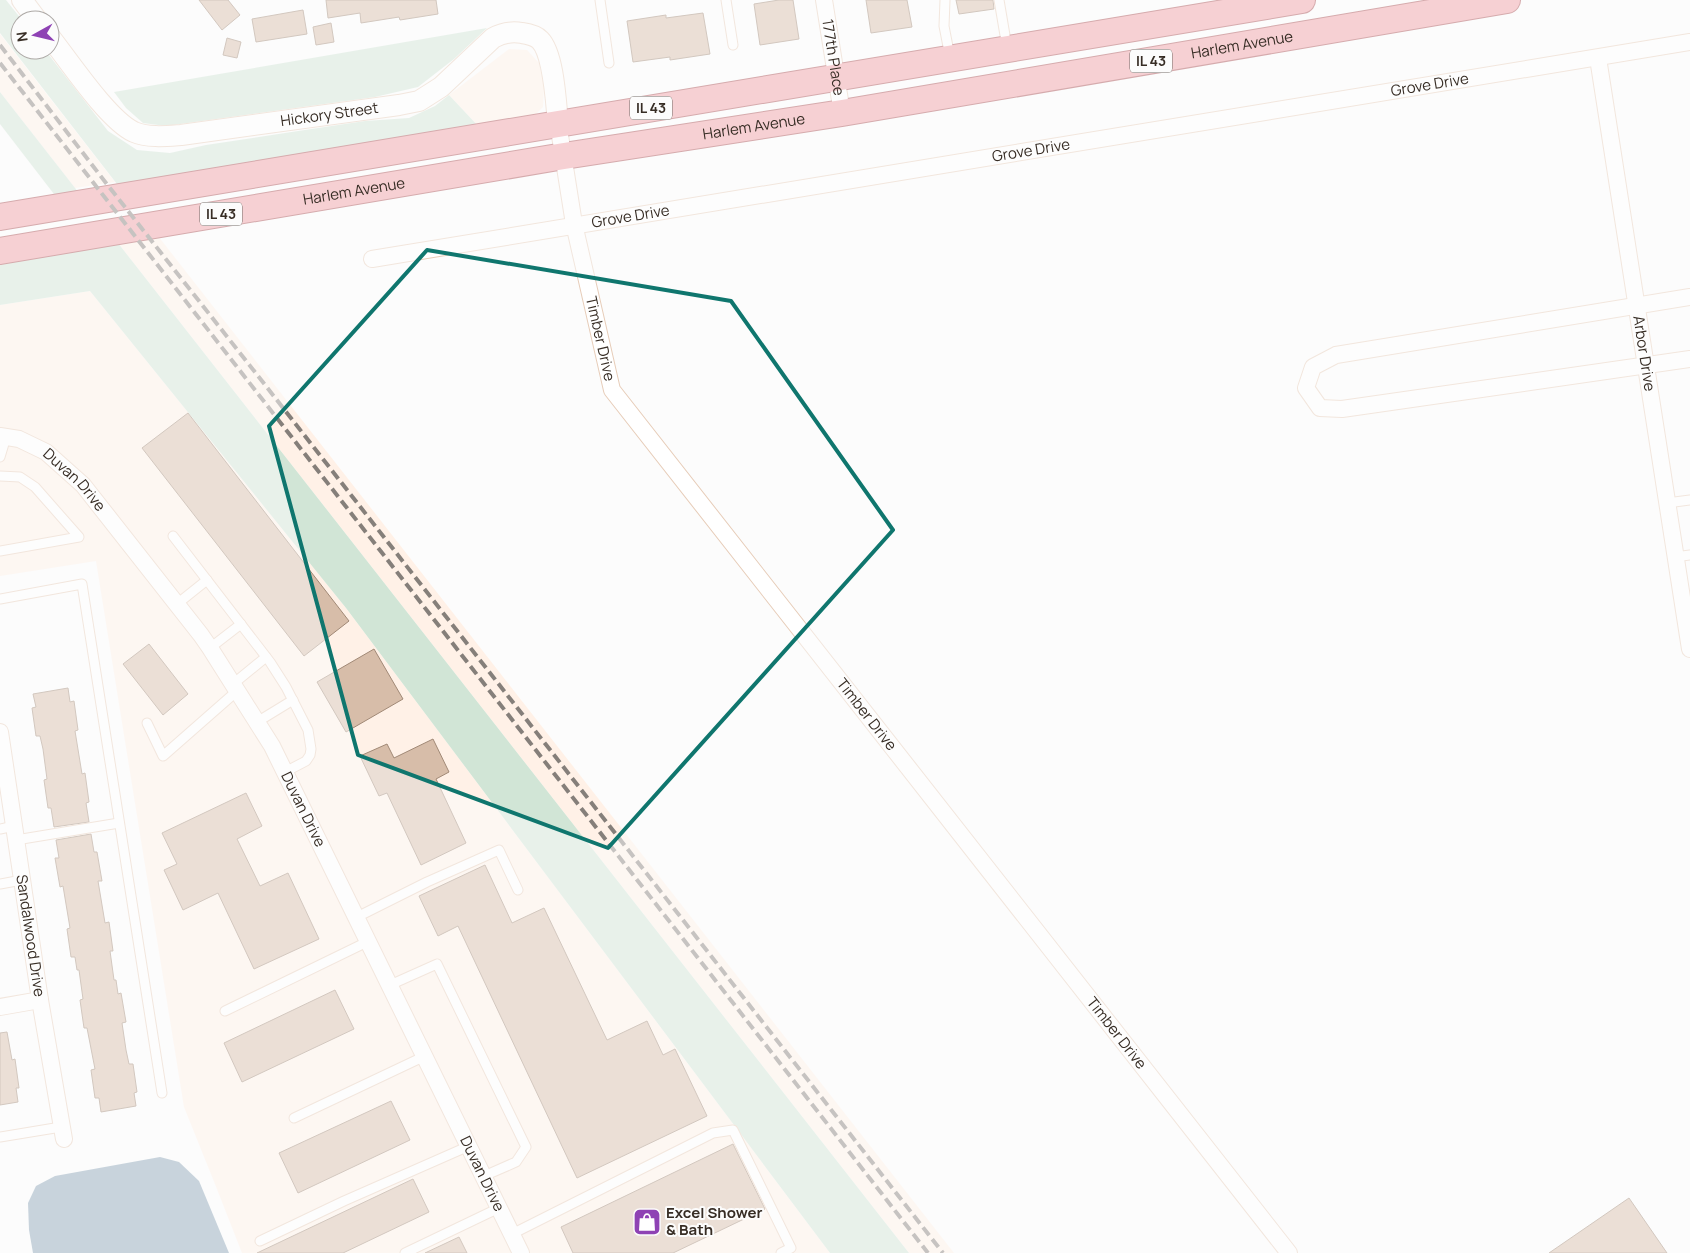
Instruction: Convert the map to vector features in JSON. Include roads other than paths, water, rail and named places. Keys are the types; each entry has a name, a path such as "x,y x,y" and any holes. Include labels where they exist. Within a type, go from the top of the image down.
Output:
{"main road":[{"name":"IL 43","path":"0,217 1302,0"},
{"name":"Harlem Avenue","path":"0,251 564,156 842,113 1507,0"},
{"path":"1113,32 1120,66"}],"street":[{"name":"177th Place","path":"824,0 842,113"},
{"name":"Hickory Street","path":"60,50 95,95 118,120 135,133 156,136 190,134 390,107 419,101 441,87 493,38 502,33 517,32 536,37 546,49 551,64 558,123"},
{"name":"Grove Drive","path":"372,259 574,224 1690,42"},
{"name":"Arbor Drive","path":"1598,58 1638,305 1667,503 1682,556 1690,649"},
{"name":"Timber Drive","path":"558,123 574,224 612,390 1289,1253"},
{"path":"1690,297 1336,355 1313,367 1306,388 1320,408 1342,409 1690,359"},
{"name":"Duvan Drive","path":"3,437 19,439 46,452 83,485 210,648 257,722 285,772 521,1253"},
{"name":"Sandalwood Drive","path":"0,732 10,832 22,880 63,1133"},
{"path":"0,1007 40,1000"}],"lane":[{"path":"600,0 608,63"},
{"path":"726,0 733,46"},
{"path":"945,0 944,26 950,59"},
{"path":"999,0 1007,50"},
{"path":"0,457 3,437"},
{"path":"0,476 20,477 36,487 78,538 0,551"},
{"path":"1667,503 1690,500"},
{"path":"173,536 266,657 293,700 308,730 311,749 306,761 285,772"},
{"path":"177,604 207,580"},
{"path":"0,599 82,584 162,1093"},
{"path":"210,648 241,624"},
{"path":"147,723 163,756 266,657"},
{"path":"257,722 293,700"},
{"path":"10,832 119,822"},
{"path":"357,917 427,882 499,850 518,890"},
{"path":"0,884 22,880"},
{"path":"226,1011 369,941"},
{"path":"390,985 437,964 526,1147 516,1162 484,1176"},
{"path":"294,1118 425,1056"},
{"path":"512,1234 714,1133 733,1130 791,1248 781,1253"},
{"path":"0,1137 63,1133"},
{"path":"260,1241 344,1201 469,1146"},
{"path":"404,1253 499,1208"}],"water":[{"path":"160,1157 179,1162 199,1181 229,1253 33,1253 29,1230 28,1203 36,1186 55,1176"}],"railway":[{"path":"0,45 943,1253"},
{"path":"0,63 928,1253"}],"place":[{"name":"Excel Shower & Bath","path":"647,1222"}]}
